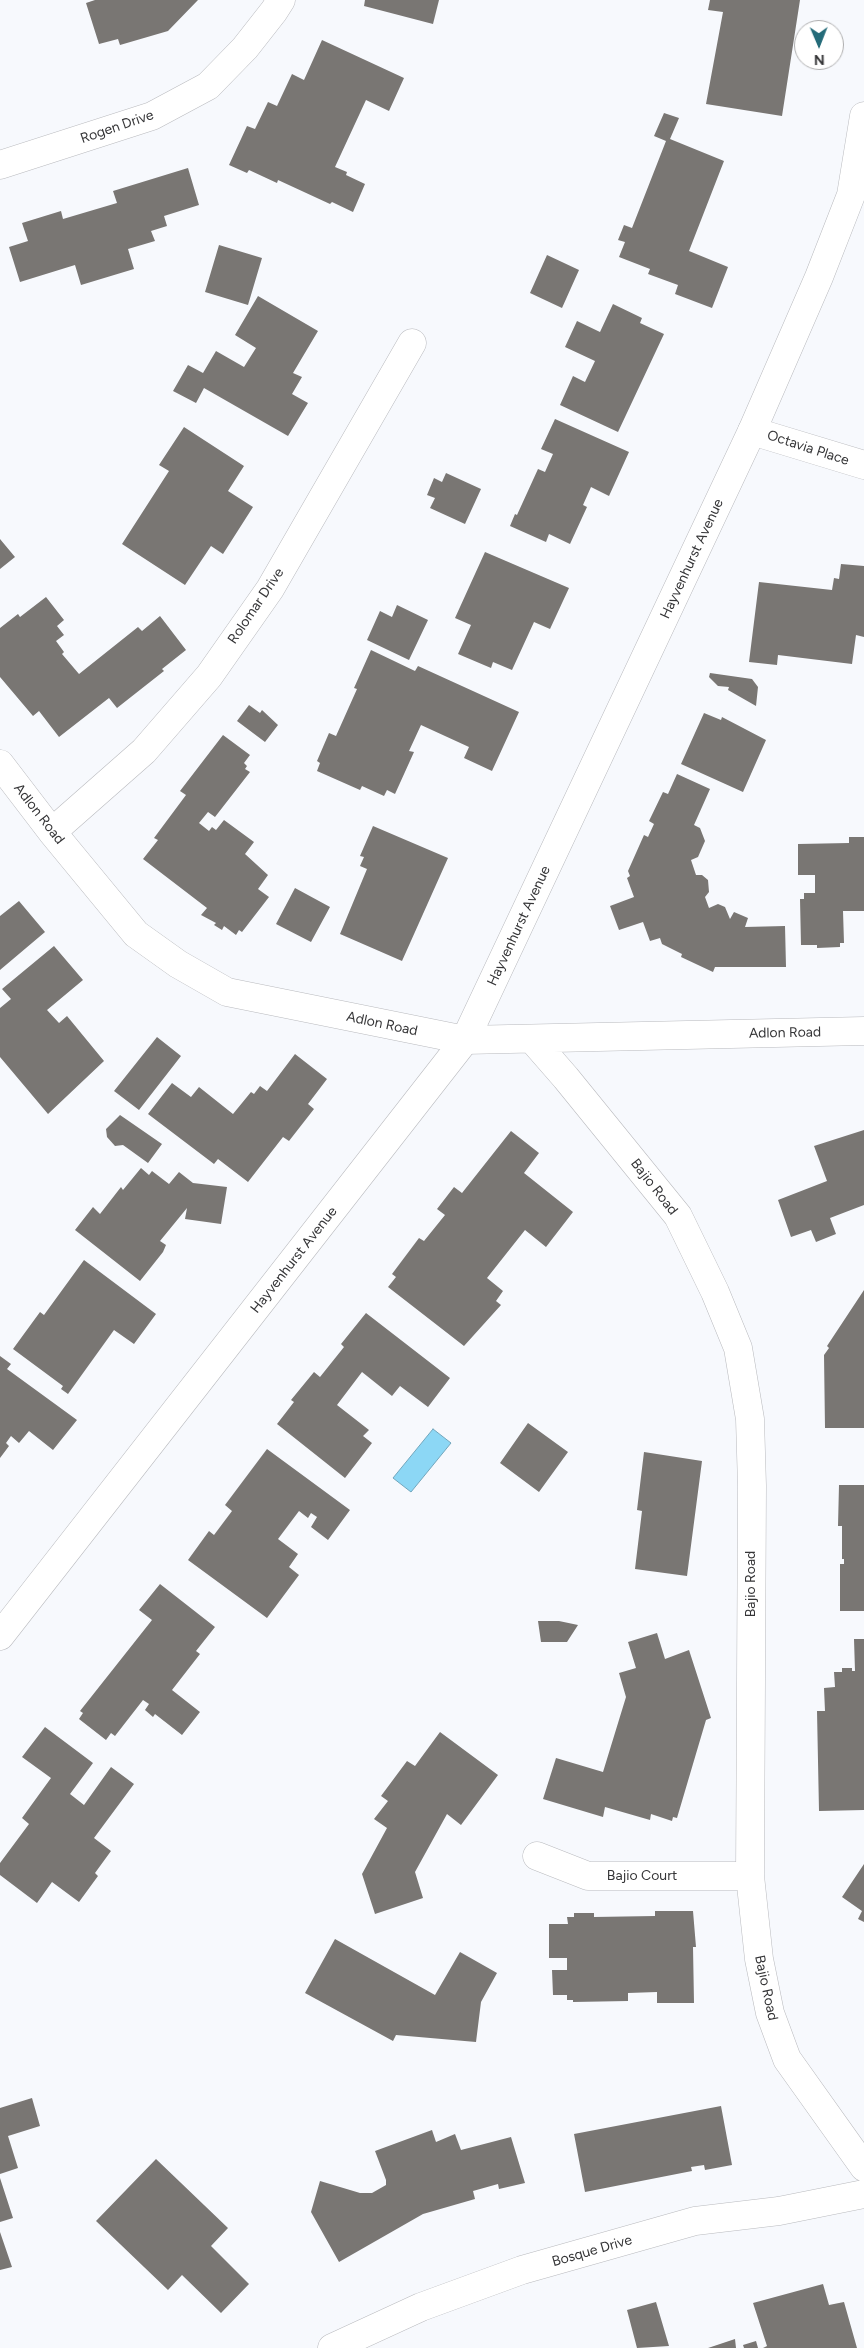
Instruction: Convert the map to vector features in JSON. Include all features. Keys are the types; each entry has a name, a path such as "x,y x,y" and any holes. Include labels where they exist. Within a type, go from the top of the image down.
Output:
{"street":[{"name":"Rogen Drive","path":"0,165 152,116 208,86 245,48 281,0"},
{"name":"Hayvenhurst Avenue","path":"0,1636 465,1040 752,431 819,277 851,195 864,116"},
{"name":"Rolomar Drive","path":"52,832 144,751 210,676 270,589 412,343"},
{"name":"Octavia Place","path":"752,431 864,466"},
{"name":"Adlon Road","path":"0,764 52,832 136,934 178,964 226,992 465,1040 864,1031"},
{"name":"Bajio Road","path":"532,1039 678,1216 715,1292 738,1348 750,1419 752,1486 750,1876 759,1959 770,2013 787,2059 864,2167"},
{"name":"Bajio Court","path":"537,1856 588,1876 750,1876"},
{"name":"Bosque Drive","path":"332,2348 421,2307 522,2270 695,2221 779,2211 864,2194"}],"water":[{"path":"433,1429 451,1443 411,1492 393,1478"}],"building":[{"path":"95,0 198,0 168,31 120,45 118,39 99,44 86,3"},
{"path":"365,0 439,0 433,24 364,6"},
{"path":"710,0 800,0 797,20 794,20 794,39 782,116 706,104 723,12 708,10"},
{"path":"322,40 404,78 389,111 366,100 335,167 347,172 346,175 365,184 353,212 332,202 330,204 278,180 277,183 249,170 247,173 229,165 247,126 255,129 268,102 277,106 292,74 304,80"},
{"path":"664,113 679,118 670,139 724,161 689,251 728,267 712,308 675,294 678,285 648,274 650,269 619,257 625,242 618,240 624,225 632,228 666,141 654,136"},
{"path":"188,168 199,205 164,216 167,226 151,231 155,241 128,249 134,269 81,285 75,265 20,282 9,247 28,241 22,223 61,211 63,219 117,203 113,191"},
{"path":"219,245 262,258 248,305 205,292"},
{"path":"547,255 579,270 562,308 530,293"},
{"path":"258,296 318,331 293,373 302,377 292,394 308,403 288,436 204,388 196,403 173,391 188,365 203,373 216,351 244,367 256,348 235,335"},
{"path":"613,304 642,318 640,323 664,334 618,432 560,405 573,376 585,382 595,361 565,347 577,321 600,332"},
{"path":"555,419 629,452 609,496 591,487 583,505 587,507 570,544 549,534 546,542 510,526 538,469 545,472 553,454 541,449"},
{"path":"184,427 244,466 228,491 253,507 223,554 211,546 185,585 122,544 169,471 159,465"},
{"path":"446,473 481,489 465,524 430,508 435,498 427,495 434,478 442,482"},
{"path":"0,539 15,557 0,569"},
{"path":"485,552 569,588 550,629 534,622 512,670 493,662 491,668 458,654 471,625 455,618"},
{"path":"841,564 864,566 864,637 856,635 852,664 778,655 777,665 749,662 759,582 832,590 834,578 839,579"},
{"path":"46,597 64,620 57,626 64,635 56,641 64,652 62,654 79,674 138,627 142,631 160,616 186,650 162,669 164,671 117,708 109,698 59,737 39,711 33,716 0,677 0,628 18,614 20,617"},
{"path":"397,605 428,620 409,660 367,640 380,611 392,617"},
{"path":"371,650 415,671 418,666 519,712 492,771 464,758 469,747 421,725 409,751 414,752 395,794 387,790 384,796 362,786 360,790 317,771 320,763 317,761 329,733 336,736 357,689 354,688"},
{"path":"710,673 752,679 758,687 756,706 728,690 729,687 718,686 709,677"},
{"path":"249,705 260,713 262,710 278,725 265,742 237,721"},
{"path":"704,713 721,720 722,717 766,740 743,792 681,764"},
{"path":"223,735 250,755 244,763 247,766 245,769 250,772 215,817 208,812 199,823 209,831 212,827 216,830 224,820 254,842 245,854 268,875 258,889 269,897 242,932 239,930 236,935 224,926 222,930 214,925 216,923 201,915 207,908 143,859 158,840 154,838 186,795 180,791"},
{"path":"677,774 710,789 694,825 700,828 705,841 698,857 691,860 696,875 702,875 708,880 709,892 705,897 709,908 718,904 725,907 730,919 734,912 748,918 745,927 785,926 786,967 715,967 713,972 681,957 682,954 662,944 660,938 650,941 643,922 619,930 610,906 634,897 627,878 630,876 628,871 644,835 648,837 654,824 649,821 663,792 668,794"},
{"path":"373,826 448,858 402,961 340,934 367,869 360,866 364,857 360,856"},
{"path":"849,837 864,837 864,911 843,911 844,943 840,943 840,947 817,948 817,945 801,945 800,899 804,899 804,893 815,893 815,875 798,875 798,844 849,843"},
{"path":"295,888 330,907 311,942 276,924"},
{"path":"19,901 45,932 0,970 0,916"},
{"path":"54,946 83,980 47,1010 59,1023 67,1016 104,1061 48,1114 0,1057 0,1008 11,999 2,989"},
{"path":"157,1037 181,1056 139,1110 114,1091"},
{"path":"295,1054 327,1079 308,1104 314,1109 289,1141 283,1137 248,1182 218,1159 214,1164 148,1114 172,1083 191,1097 199,1087 233,1114 251,1092 254,1094 260,1086 267,1091"},
{"path":"120,1115 162,1144 148,1163 123,1145 115,1146 107,1137 106,1129"},
{"path":"864,1130 864,1205 830,1218 836,1234 816,1242 811,1230 791,1237 778,1200 827,1181 814,1146"},
{"path":"511,1131 539,1153 524,1173 573,1212 546,1247 525,1230 487,1278 503,1291 496,1301 501,1305 464,1346 388,1287 396,1277 392,1274 419,1238 424,1241 445,1215 437,1209 454,1187 462,1193"},
{"path":"141,1168 149,1175 152,1171 169,1184 179,1172 193,1183 227,1187 221,1224 185,1219 187,1208 160,1241 166,1245 163,1252 140,1281 75,1230 93,1207 100,1214 121,1187 123,1190"},
{"path":"84,1260 156,1314 134,1344 114,1330 68,1394 61,1389 63,1386 13,1349 40,1312 44,1315"},
{"path":"864,1290 864,1428 825,1428 824,1355 829,1348 827,1346"},
{"path":"366,1313 450,1378 428,1407 400,1386 392,1396 362,1372 337,1405 369,1430 363,1436 372,1443 345,1478 277,1424 294,1402 291,1400 314,1372 320,1377 344,1347 341,1344"},
{"path":"0,1356 11,1364 7,1369 77,1420 53,1450 29,1431 19,1443 11,1436 6,1443 9,1446 0,1458"},
{"path":"528,1423 568,1452 539,1492 500,1463"},
{"path":"267,1449 350,1510 328,1540 311,1527 317,1517 311,1513 308,1518 299,1511 278,1539 298,1554 289,1567 299,1575 267,1618 188,1560 209,1531 214,1535 232,1511 225,1505"},
{"path":"644,1452 702,1461 687,1576 635,1569 642,1511 637,1510"},
{"path":"839,1485 864,1485 864,1611 840,1611 840,1564 844,1564 844,1559 842,1559 842,1526 838,1526"},
{"path":"160,1584 215,1627 196,1651 200,1654 172,1690 200,1712 182,1735 155,1714 153,1717 145,1710 149,1704 143,1700 115,1736 111,1733 106,1740 79,1719 83,1713 80,1711 152,1620 139,1610"},
{"path":"538,1621 559,1621 578,1625 567,1642 541,1642"},
{"path":"657,1633 665,1659 689,1650 711,1718 706,1720 677,1818 673,1817 672,1821 651,1814 650,1820 605,1807 603,1817 543,1799 556,1758 603,1772 626,1697 619,1673 636,1668 628,1642"},
{"path":"854,1639 864,1639 864,1810 819,1811 817,1711 825,1711 824,1688 835,1687 834,1672 842,1672 842,1668 852,1668 852,1671 855,1671"},
{"path":"45,1727 93,1763 70,1794 84,1805 111,1767 134,1784 94,1838 111,1851 95,1873 98,1876 79,1902 52,1882 37,1903 0,1875 0,1863 29,1824 22,1818 51,1778 22,1757"},
{"path":"440,1732 498,1775 461,1825 447,1814 415,1872 423,1898 375,1914 362,1874 387,1828 374,1819 388,1801 381,1796 407,1761 415,1766"},
{"path":"864,1864 864,1922 858,1919 862,1911 842,1897"},
{"path":"655,1911 693,1911 696,1947 693,1947 694,2003 657,2003 657,1992 628,1993 628,2001 573,2002 573,2000 567,2000 567,1995 553,1995 552,1970 567,1970 567,1958 549,1958 549,1924 568,1924 567,1917 574,1917 574,1913 594,1913 594,1917 655,1916"},
{"path":"335,1939 435,1995 460,1952 497,1973 481,2002 476,2042 396,2035 393,2041 305,1993"},
{"path":"32,2098 40,2126 8,2136 18,2168 0,2174 0,2108"},
{"path":"721,2106 732,2165 705,2170 704,2165 691,2167 692,2171 585,2192 574,2134"},
{"path":"432,2130 436,2142 455,2134 461,2150 511,2137 525,2183 499,2189 498,2184 473,2191 475,2199 423,2214 339,2262 311,2212 320,2181 360,2193 372,2193 386,2185 386,2180 375,2151"},
{"path":"156,2159 228,2228 211,2246 249,2284 221,2313 182,2275 168,2290 96,2221"},
{"path":"0,2178 13,2218 0,2222"},
{"path":"0,2232 12,2267 0,2270"},
{"path":"823,2284 829,2305 844,2302 857,2348 763,2348 767,2346 753,2303"},
{"path":"656,2302 669,2346 637,2348 627,2310"},
{"path":"735,2339 736,2348 708,2348"},
{"path":"756,2341 758,2348 744,2348 743,2345"}]}
